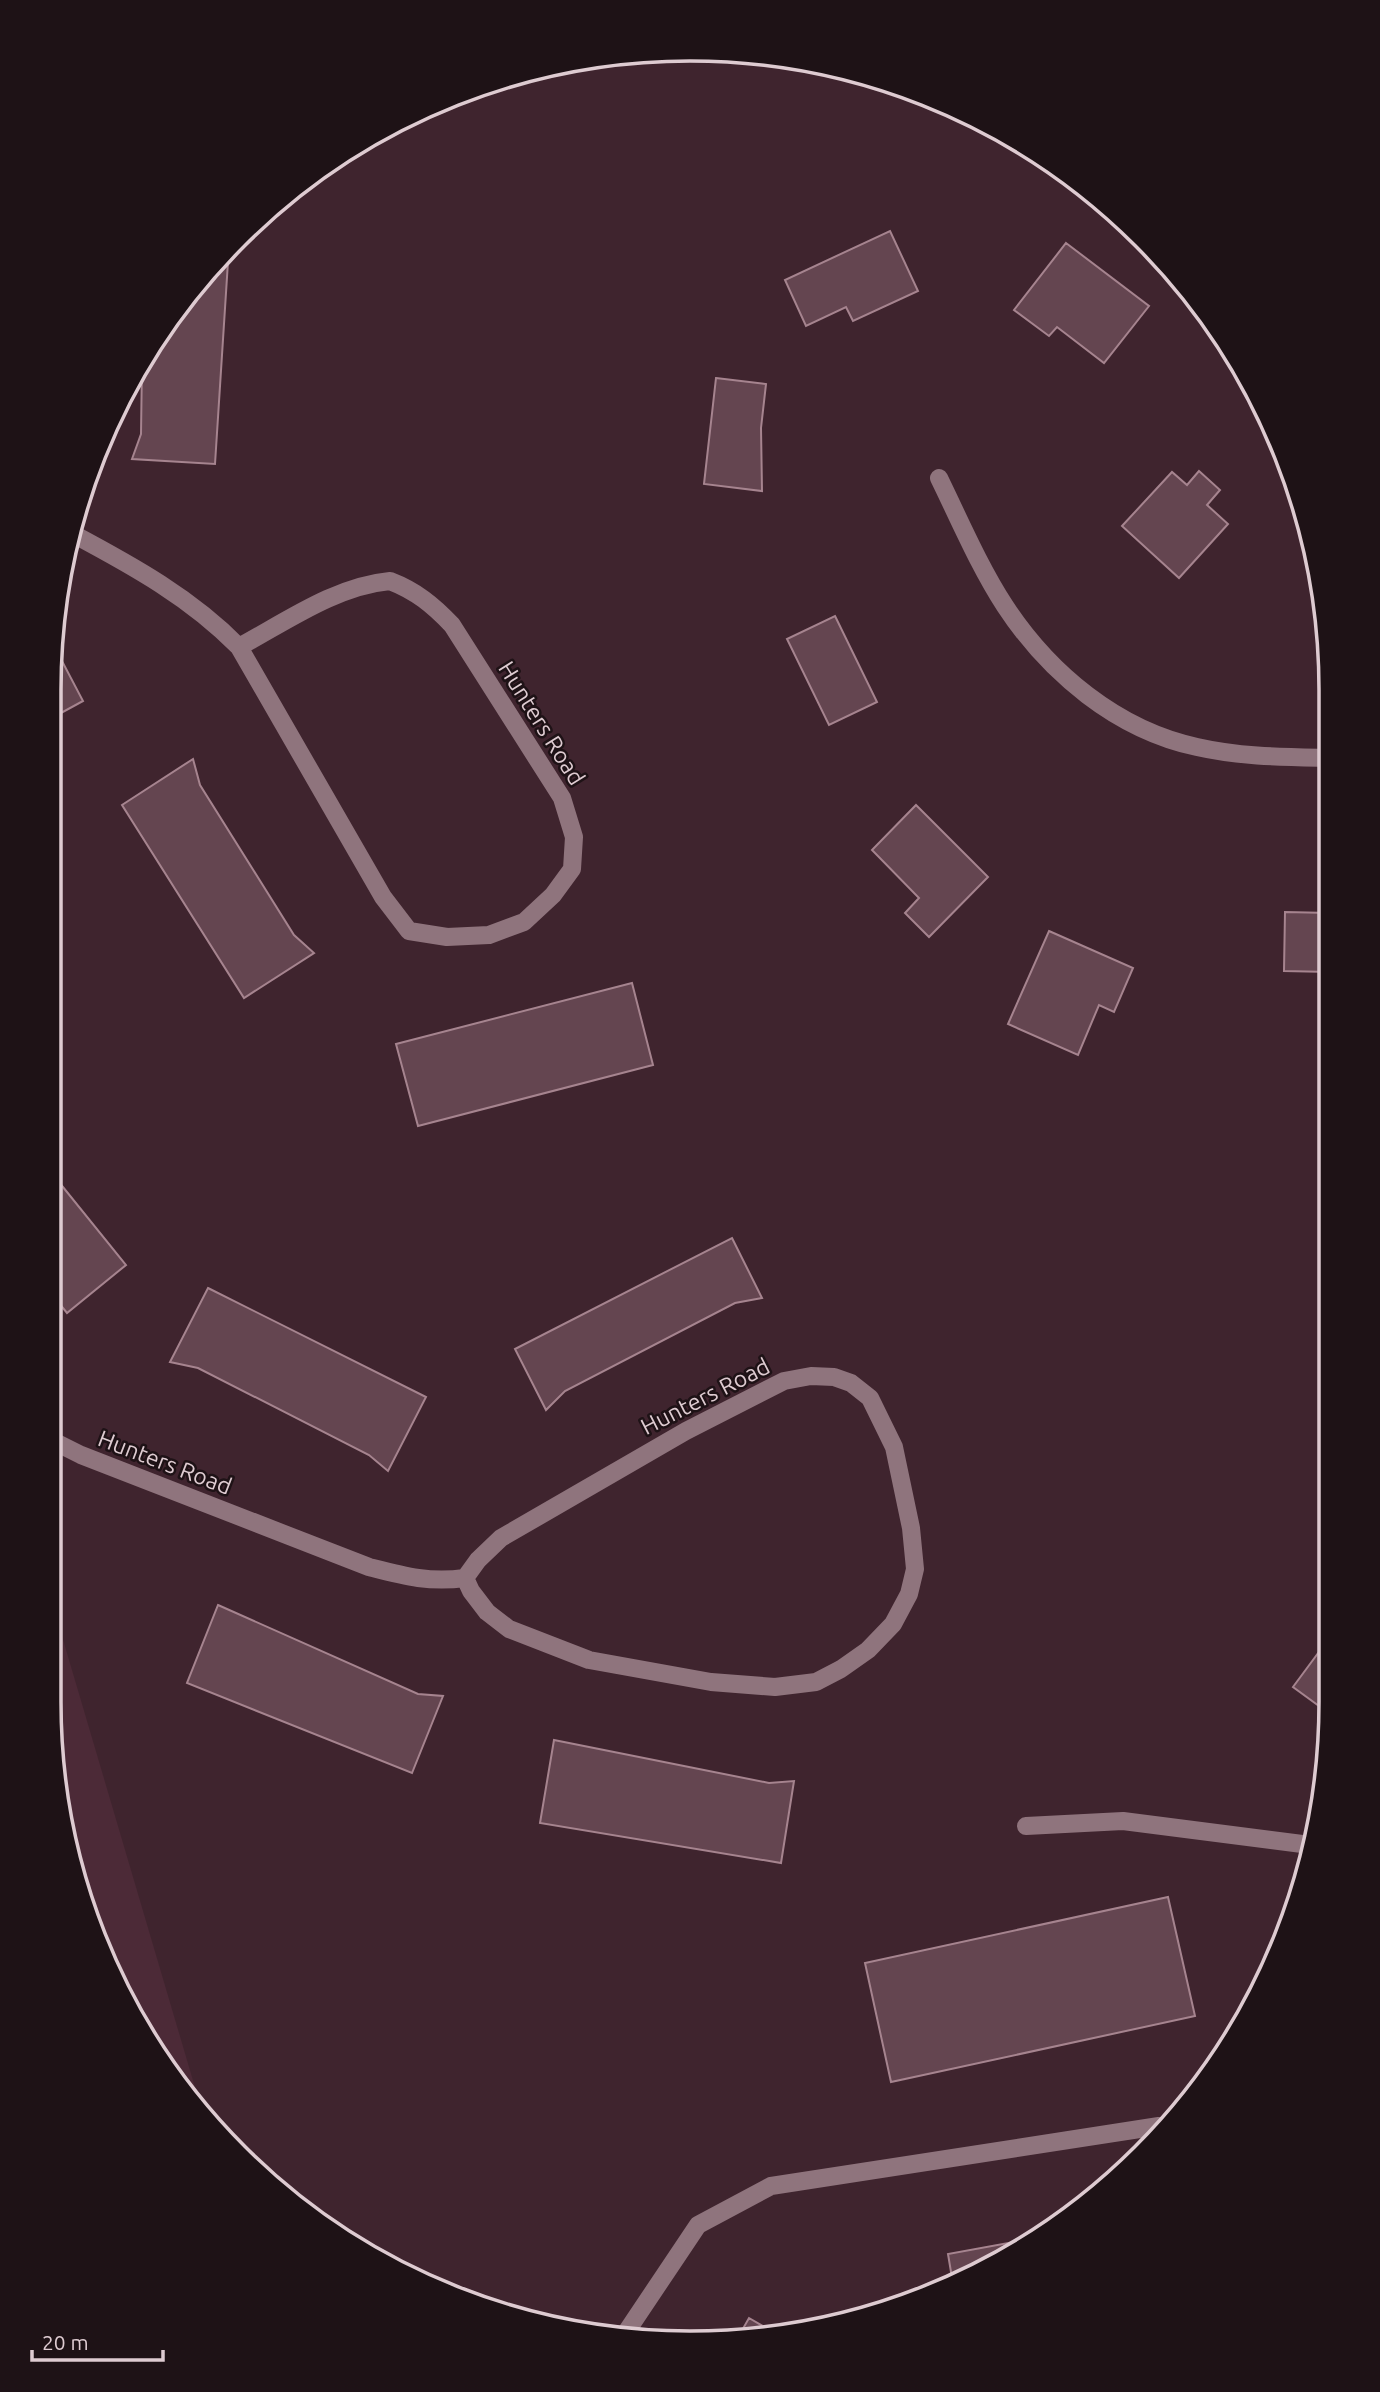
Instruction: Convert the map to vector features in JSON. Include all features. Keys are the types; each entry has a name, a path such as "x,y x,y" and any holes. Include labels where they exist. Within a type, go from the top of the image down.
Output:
{"street":[{"path":"940,478 977,559 1005,607 1036,648 1089,698 1139,729 1194,747 1236,754 1319,758"},
{"name":"Hunters Road","path":"80,538 144,571 214,622 239,647 383,897 409,932 447,937 489,935 501,931 524,922 553,895 572,869 574,837 562,798 452,625 434,606 414,591 390,581 367,583 337,594 239,647"},
{"name":"Hunters Road","path":"61,1445 369,1567 416,1580 446,1581 465,1578 478,1560 501,1538 686,1431 784,1381 811,1376 834,1377 851,1383 870,1398 894,1447 911,1528 915,1569 909,1594 893,1624 868,1650 816,1682 775,1687 711,1682 589,1660 509,1629 487,1612 465,1578"},
{"path":"1026,1826 1123,1821 1302,1844"},
{"path":"630,2327 698,2225 771,2186 1154,2127"}],"shaded area":[{"path":"61,1633 196,2091 167,2051 126,1980 109,1943 83,1865 73,1825 63,1743"}],"building":[{"path":"890,231 918,291 853,321 846,307 806,326 785,280"},
{"path":"1066,243 1149,306 1104,363 1057,327 1049,336 1014,310"},
{"path":"228,263 215,464 132,459 141,434 142,382 191,307"},
{"path":"716,378 766,384 761,428 762,491 704,484"},
{"path":"1199,471 1220,490 1207,505 1228,524 1179,578 1122,526 1172,472 1187,485"},
{"path":"835,616 877,702 829,725 787,639"},
{"path":"62,662 83,701 61,713"},
{"path":"193,759 200,785 294,935 314,953 244,998 122,805"},
{"path":"916,805 988,877 929,937 905,913 919,898 872,850"},
{"path":"1285,912 1319,913 1319,972 1284,971"},
{"path":"1049,931 1133,968 1114,1012 1099,1005 1078,1055 1008,1024"},
{"path":"632,983 653,1065 418,1126 396,1044"},
{"path":"61,1185 126,1265 67,1313 61,1306"},
{"path":"732,1238 762,1298 735,1303 565,1391 546,1410 515,1349"},
{"path":"208,1288 426,1397 388,1471 369,1455 198,1368 170,1362"},
{"path":"218,1605 418,1694 443,1696 412,1773 187,1683"},
{"path":"1319,1652 1319,1706 1293,1687"},
{"path":"554,1740 769,1783 794,1781 781,1863 540,1823"},
{"path":"1168,1897 1195,2016 891,2082 865,1963"},
{"path":"1011,2243 951,2274 948,2254"},
{"path":"749,2318 763,2326 743,2328"}]}
